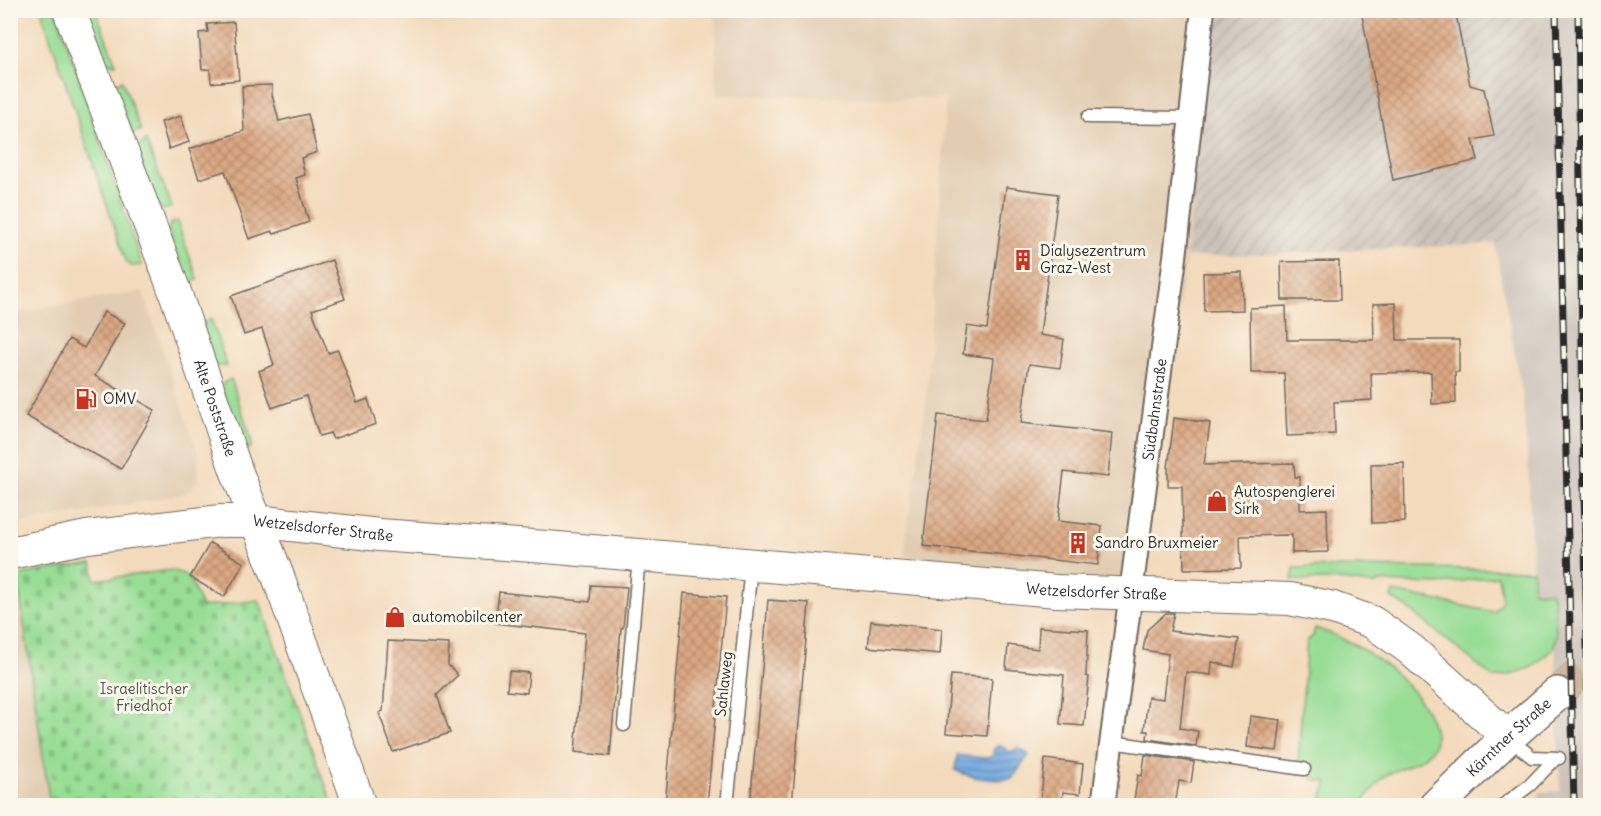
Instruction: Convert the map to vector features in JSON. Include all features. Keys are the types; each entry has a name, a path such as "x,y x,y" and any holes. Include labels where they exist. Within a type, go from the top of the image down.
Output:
{"main road":[{"name":"Alte Poststraße","path":"69,10 175,292 360,806"},
{"name":"Wetzelsdorfer Straße","path":"10,553 87,537 221,521 256,521 379,535 1057,591 1290,599 1333,608 1372,622 1410,649 1508,737"},
{"name":"Kärntner Straße","path":"1436,806 1557,694"}],"street":[{"name":"Südbahnstraße","path":"1102,806 1130,595 1185,221 1190,118 1203,10"}],"lane":[{"path":"1088,117 1190,118"},
{"path":"624,724 639,555"},
{"name":"Sahlaweg","path":"727,806 752,566"},
{"path":"1502,806 1530,785 1557,759 1532,757 1508,737"},
{"path":"1111,742 1304,769"}],"shaded area":[{"path":"715,11 1205,11 1191,221 1139,603 904,555 926,401 946,99 716,95"},
{"path":"1205,11 1538,11 1537,233 1495,244 1186,257 1191,221"},
{"path":"1538,11 1590,11 1590,805 1539,805 1539,792 1560,791 1554,599 1533,591 1528,462 1522,393 1495,244 1537,233"},
{"path":"143,291 198,454 199,479 185,494 19,524 10,475 10,313"},
{"path":"10,575 17,575 50,805 11,805"}],"green space":[{"path":"41,11 56,11 142,265 131,266 126,261"},
{"path":"83,11 96,11 116,64 104,62"},
{"path":"122,80 141,131 132,133 114,86"},
{"path":"146,141 172,207 162,210 157,205 136,147"},
{"path":"177,221 198,280 192,282 184,279 168,231 170,224"},
{"path":"211,319 227,366 217,366 213,362 202,324"},
{"path":"231,379 251,438 252,445 243,451 222,389 223,383"},
{"name":"Israelitischer Friedhof","path":"92,563 95,580 172,570 188,576 202,607 259,600 333,805 50,805 17,575"},
{"path":"1294,568 1533,570 1533,591 1550,591 1554,599 1556,637 1553,649 1532,667 1494,678 1405,606 1391,598 1394,592 1494,612 1502,601 1498,576 1440,584 1377,582 1375,585 1341,580 1292,580"},
{"path":"1315,628 1366,651 1397,675 1422,704 1434,731 1434,742 1427,755 1384,777 1361,805 1319,805 1328,782 1312,779 1314,765 1298,762 1307,641 1313,636"}],"water":[{"path":"997,746 1010,752 1019,748 1029,755 1012,779 983,779 955,770 957,755 992,757"}],"building":[{"path":"1361,10 1455,10 1470,85 1484,89 1494,136 1473,140 1478,160 1393,180"},
{"path":"234,22 239,80 211,83 210,69 202,70 199,33 208,32 207,24"},
{"path":"272,85 272,95 279,121 308,114 317,152 301,158 305,175 296,178 309,222 274,234 272,231 249,239 225,171 199,179 189,149 244,131 242,86"},
{"path":"181,116 189,142 169,149 161,122"},
{"path":"1006,187 1058,194 1040,335 1064,339 1060,368 1029,364 1021,423 1112,433 1108,477 1064,472 1058,521 1102,526 1098,565 923,546 938,415 986,420 994,358 963,354 967,326 987,329"},
{"path":"332,260 345,299 312,310 328,353 338,350 357,403 368,399 376,424 333,439 330,433 319,436 306,396 272,408 259,371 274,365 262,329 244,335 231,296"},
{"path":"1339,261 1340,300 1282,300 1281,262"},
{"path":"1242,272 1243,310 1204,311 1203,273"},
{"path":"1396,303 1397,340 1459,340 1459,372 1455,372 1456,403 1432,404 1431,372 1371,373 1372,400 1334,402 1335,434 1287,436 1284,373 1251,373 1250,308 1286,306 1287,340 1374,340 1373,304"},
{"name":"OMV","path":"104,312 125,323 95,376 155,410 121,469 26,416 69,339 84,348"},
{"path":"1174,418 1210,423 1204,465 1294,463 1295,477 1300,477 1300,510 1327,509 1328,552 1292,553 1292,535 1240,536 1241,568 1184,569 1182,486 1168,486"},
{"path":"1404,463 1405,522 1372,523 1371,464"},
{"path":"210,543 244,563 224,597 190,577"},
{"path":"591,585 627,587 623,628 621,628 610,756 575,752 585,633 495,623 499,592 590,602"},
{"path":"684,593 726,597 707,806 665,806"},
{"path":"768,600 809,603 792,806 750,806"},
{"path":"1166,613 1174,613 1170,631 1239,639 1234,667 1212,662 1211,675 1186,672 1180,728 1198,731 1196,746 1147,739 1148,731 1144,731 1148,697 1163,699 1168,654 1143,650 1147,630"},
{"path":"871,621 942,629 940,654 868,647"},
{"path":"1039,627 1088,630 1086,676 1089,677 1084,726 1060,724 1064,675 1006,669 1008,645 1038,649"},
{"path":"388,641 449,644 448,665 458,675 437,695 450,733 393,752 379,713 383,711"},
{"path":"509,671 529,673 527,693 507,691"},
{"path":"951,675 992,678 987,736 946,733"},
{"path":"1250,716 1281,720 1277,751 1247,747"},
{"path":"1145,755 1194,762 1191,783 1179,781 1175,806 1133,806 1138,775 1142,776"},
{"path":"1045,759 1083,764 1080,794 1063,792 1061,806 1040,806"}],"tunnel":[{"path":"1557,694 1590,662"}],"railway":[{"path":"1556,10 1574,806"},
{"path":"1578,10 1590,803"}],"place":[{"name":"Dialysezentrum Graz-West","path":"1023,260"},
{"name":"OMV","path":"86,399"},
{"name":"Autospenglerei Sirk","path":"1217,501"},
{"name":"Sandro Bruxmeier","path":"1078,543"},
{"name":"automobilcenter","path":"395,617"}]}
